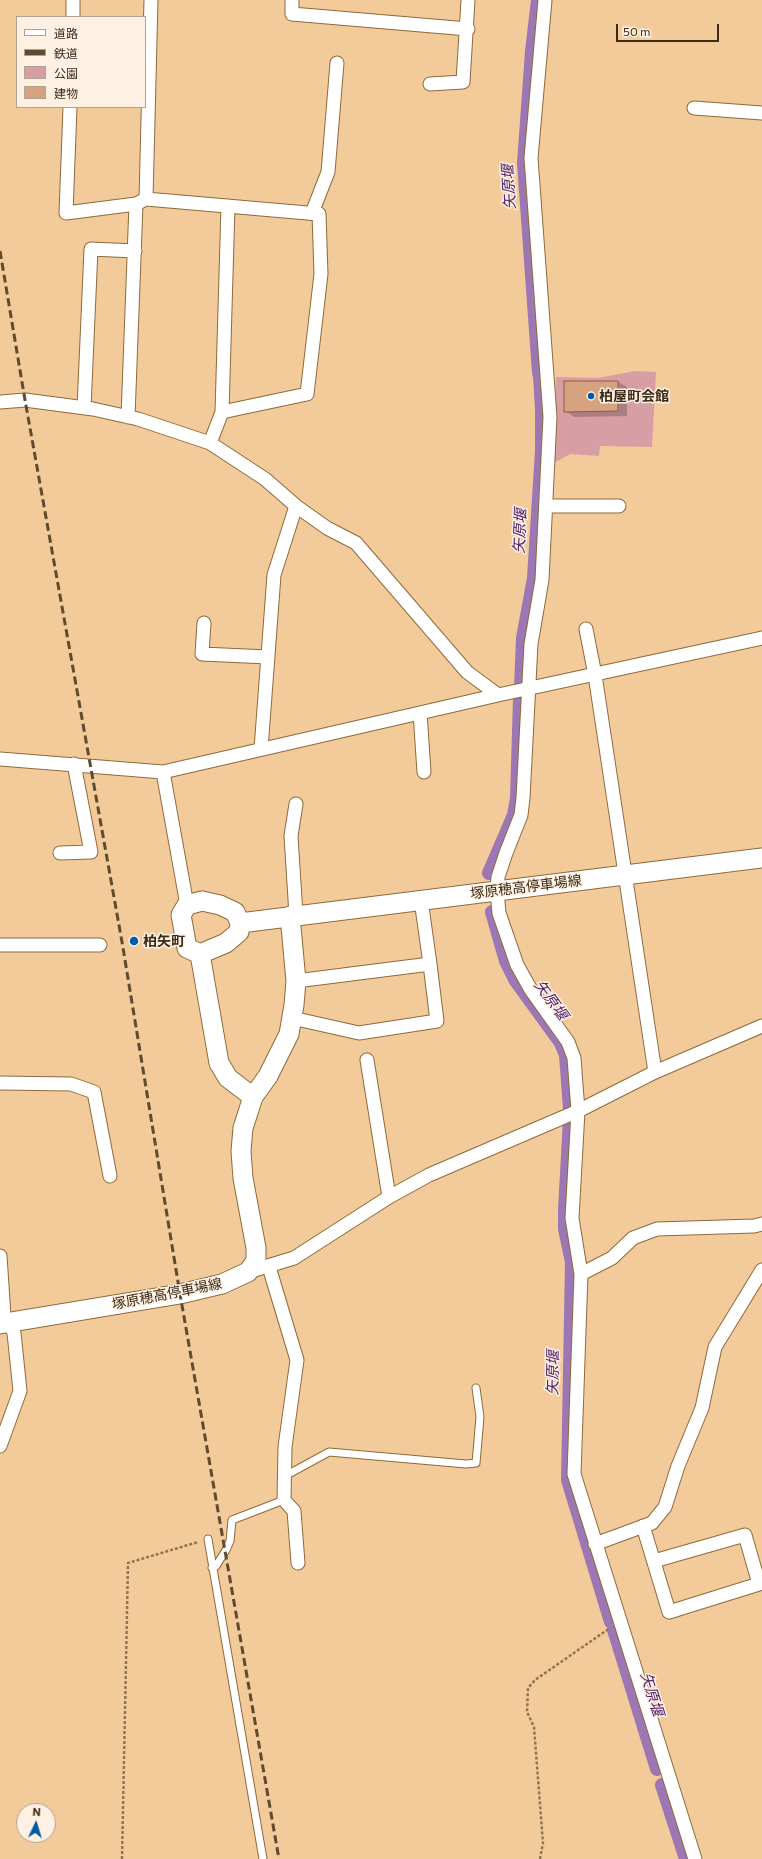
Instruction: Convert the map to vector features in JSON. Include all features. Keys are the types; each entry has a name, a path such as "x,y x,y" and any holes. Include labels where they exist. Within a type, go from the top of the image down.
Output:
{"main road":[{"name":"塚原穂高停車場線","path":"240,923 762,858"},
{"path":"202,901 220,905 235,912 240,923 239,932 226,943 200,954 187,948 181,915 187,905 202,901"},
{"path":"248,1272 256,1261 256,1248 243,1178 241,1151 243,1128 253,1097 279,1056 289,1034 296,982 293,916"},
{"path":"200,954 218,1063 228,1078 253,1097"},
{"name":"塚原穂高停車場線","path":"5,1323 180,1294 222,1284 248,1272"}],"street":[{"path":"73,0 73,16"},
{"path":"146,100 151,0"},
{"path":"292,0 292,14 468,29"},
{"path":"430,84 463,82 468,29 468,0"},
{"path":"545,0 531,158 550,417 542,580 531,638 521,814 500,871 496,891 499,913 517,965 531,990 568,1042 574,1058 578,1111 572,1218 581,1274 574,1474 695,1859"},
{"path":"312,213 328,172 336,63"},
{"path":"70,108 66,213 141,201 228,206 319,214 321,274 307,394 222,412"},
{"path":"128,417 134,251 141,201 146,108"},
{"path":"694,108 762,113"},
{"path":"210,443 222,412 228,206"},
{"path":"84,408 91,249 134,251"},
{"path":"0,402 25,400 84,408 128,417 210,443 264,479 296,506 327,528 356,543 467,672 498,695"},
{"path":"261,749 274,575 296,506"},
{"path":"546,506 619,506"},
{"path":"204,623 202,654 268,657"},
{"path":"586,629 595,675 624,875 655,1072"},
{"path":"0,759 163,772 498,695 529,690 762,638"},
{"path":"420,713 424,772"},
{"path":"60,853 91,852 74,764"},
{"path":"163,772 187,905"},
{"path":"293,916 291,836 296,804"},
{"path":"292,1018 359,1033 437,1020 421,900"},
{"path":"0,945 100,945"},
{"path":"296,982 430,964"},
{"path":"248,1272 294,1258 389,1197 429,1175 578,1111 655,1072 762,1026"},
{"path":"367,1060 389,1197"},
{"path":"0,1083 71,1084 94,1092 110,1176"},
{"path":"581,1274 612,1258 633,1238 657,1229 754,1226 762,1224"},
{"path":"0,1256 5,1323 14,1333 20,1391 0,1446"},
{"path":"268,1267 297,1360 285,1447 284,1500 294,1511 298,1563"},
{"path":"595,1544 652,1523 665,1507 678,1466 702,1408 715,1347 762,1270"},
{"path":"643,1526 669,1612 759,1584 745,1535 654,1561"}],"lane":[{"path":"285,1476 328,1452 476,1464 480,1417 476,1388"},
{"path":"212,1568 216,1566 230,1541 232,1520 284,1500"},
{"path":"208,1539 263,1859"}],"path":[{"path":"122,1859 128,1563 208,1539"},
{"path":"540,1859 543,1843 534,1727 527,1712 528,1688 535,1680 606,1629 621,1623"}],"green space":[{"path":"635,371 656,372 652,447 600,446 599,456 570,454 554,463 556,377 598,378"}],"building":[{"name":"柏屋町会館","path":"564,381 618,381 618,411 564,412"}],"waterway":[{"name":"矢原堰","path":"538,0 532,51 524,163 539,373"},
{"name":"矢原堰","path":"521,687 523,638 534,578 542,450 540,376"},
{"name":"矢原堰","path":"489,873 514,815 517,798 520,698"},
{"name":"矢原堰","path":"492,912 506,961 516,981 561,1043 566,1055 570,1109"},
{"name":"矢原堰","path":"570,1119 565,1209 565,1229 572,1262 568,1480 611,1622"},
{"name":"矢原堰","path":"614,1630 657,1769"},
{"name":"矢原堰","path":"662,1785 686,1859"}],"railway":[{"path":"0,251 25,400 122,942 180,1294 279,1859"}],"place":[{"name":"柏屋町会館","path":"591,396"},
{"name":"柏矢町","path":"134,941"}]}
